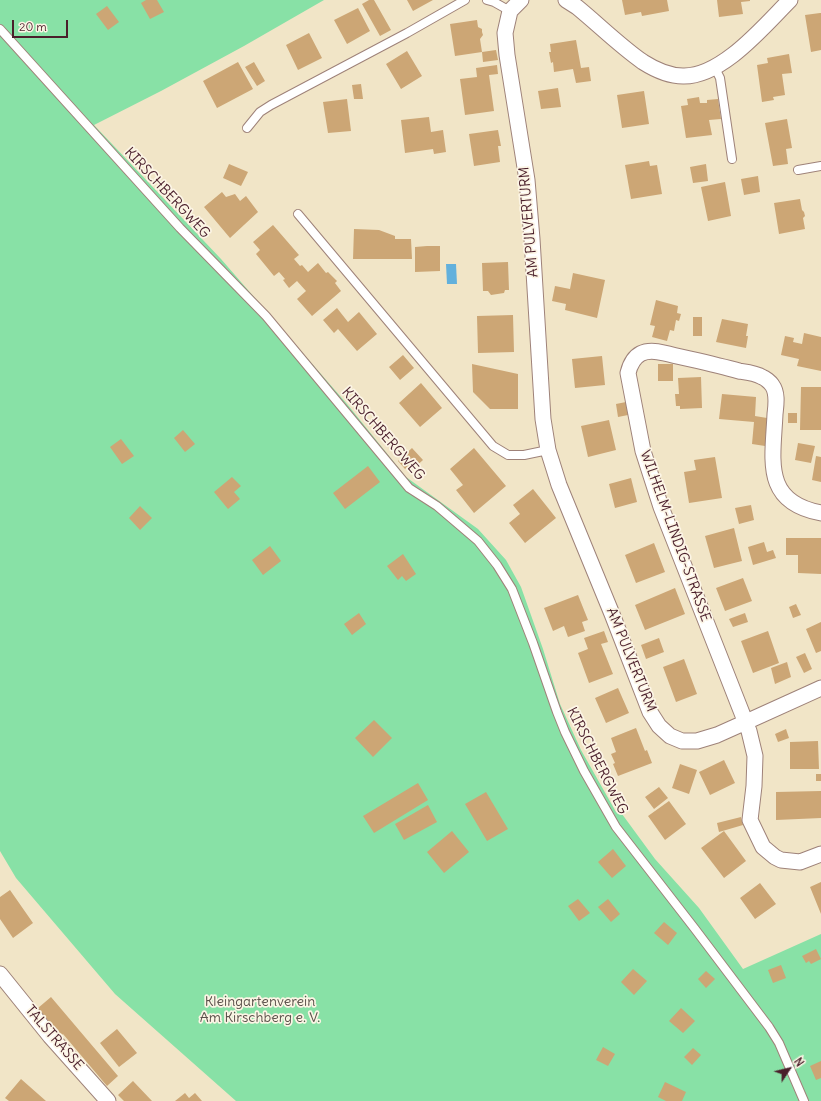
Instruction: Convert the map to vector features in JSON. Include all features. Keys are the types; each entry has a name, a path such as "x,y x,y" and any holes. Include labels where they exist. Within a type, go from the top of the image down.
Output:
{"street":[{"path":"510,11 521,0"},
{"path":"566,0 643,62 664,73 683,76 698,74 715,68 745,44 790,0"},
{"name":"AM PULVERTURM","path":"510,11 505,33 507,55 527,180 543,420 548,450 559,485 650,712 659,726 670,736 682,741 697,741 716,735 821,688"},
{"name":"WILHELM-LINDIG-STRASSE","path":"821,513 811,511 792,503 782,492 776,482 773,468 776,396 772,385 762,377 703,361 654,350 644,352 636,357 631,364 628,373 645,457 674,542 749,731 755,756 754,786 750,820 763,847 775,857 782,860 800,862 821,854"},
{"name":"TALSTRASSE","path":"0,974 50,1036 108,1101"}],"lane":[{"path":"247,128 260,112 271,105 465,0"},
{"path":"487,0 494,2 510,11"},
{"name":"KIRSCHBERGWEG","path":"0,29 180,228 266,316 409,488 437,506 478,541 497,565 512,589 534,643 557,712 584,772 616,827 769,1028 782,1048 804,1101"},
{"path":"715,68 720,78 732,159"},
{"path":"798,170 821,166"},
{"path":"298,214 493,446 508,455 524,455 548,450"}],"green space":[{"name":"Kleingartenverein Am Kirschberg e. V.","path":"0,0 324,0 244,46 94,125 221,259 347,404 406,477 478,529 506,560 521,587 543,649 560,704 581,750 616,812 622,814 655,859 699,908 743,969 821,934 821,1101 236,1101 115,994 16,878 0,851"}],"water":[{"path":"446,264 456,264 457,284 447,284"}],"building":[{"path":"146,0 157,0 164,12 150,19 141,3"},
{"path":"369,0 374,0 391,30 380,36 362,4"},
{"path":"407,0 433,0 413,11"},
{"path":"622,0 667,0 669,11 642,16 641,12 625,15"},
{"path":"717,0 750,1 741,2 743,14 719,17"},
{"path":"107,6 119,22 108,30 96,14"},
{"path":"358,8 370,31 347,44 334,20"},
{"path":"821,13 821,50 811,52 805,15"},
{"path":"477,20 478,27 482,29 483,35 480,39 482,52 455,56 450,24"},
{"path":"309,33 322,58 298,70 286,45"},
{"path":"576,40 581,68 589,67 591,81 576,83 573,69 554,72 553,62 551,63 549,52 551,52 550,44"},
{"path":"496,50 498,60 483,62 482,52"},
{"path":"407,51 422,76 401,89 386,64"},
{"path":"789,54 792,73 782,74 785,95 773,97 774,100 762,102 757,65 768,63 767,58"},
{"path":"238,62 253,89 217,108 203,81"},
{"path":"254,62 265,81 257,86 245,67"},
{"path":"497,65 498,74 489,75 494,111 465,115 460,79 477,77 476,68"},
{"path":"361,84 363,99 354,99 352,85"},
{"path":"558,88 561,107 541,109 538,91"},
{"path":"644,91 649,124 622,128 617,95"},
{"path":"699,97 700,103 707,103 707,100 718,99 721,119 709,120 712,135 686,138 681,106 688,105 687,99"},
{"path":"347,99 351,131 328,133 323,102"},
{"path":"429,117 431,132 443,130 446,152 434,154 433,149 405,153 401,120"},
{"path":"787,119 792,148 786,149 788,164 773,166 765,123"},
{"path":"498,130 501,146 498,146 500,162 474,166 469,134"},
{"path":"649,161 650,166 657,165 662,194 631,199 625,165"},
{"path":"229,164 248,172 241,186 223,178"},
{"path":"706,164 708,181 693,183 690,167"},
{"path":"758,176 760,192 744,195 741,179"},
{"path":"725,182 731,216 708,221 701,187"},
{"path":"222,192 226,197 235,194 240,201 246,196 258,212 230,238 204,207"},
{"path":"800,199 805,216 803,218 805,229 779,234 774,203"},
{"path":"273,225 299,255 294,259 300,266 302,265 308,272 318,263 326,273 328,272 337,281 335,283 341,291 312,316 297,299 306,291 297,281 289,288 283,280 285,279 279,272 274,276 256,254 260,250 253,242"},
{"path":"354,229 379,230 395,236 395,239 411,239 412,259 353,259"},
{"path":"440,246 440,271 415,272 415,247"},
{"path":"508,262 509,290 505,290 504,293 491,295 488,291 483,291 482,263"},
{"path":"573,273 605,280 597,318 565,310 566,304 552,301 555,286 570,289"},
{"path":"656,300 678,306 677,313 681,314 679,321 676,320 674,331 670,330 667,341 652,337 655,326 650,325"},
{"path":"337,308 348,322 359,312 377,334 357,351 338,329 334,333 323,320"},
{"path":"513,315 514,352 478,353 477,316"},
{"path":"693,317 702,317 702,336 693,336"},
{"path":"722,319 748,324 746,348 716,342"},
{"path":"804,333 821,337 821,371 797,366 799,359 781,355 785,336 794,338 793,342 802,344"},
{"path":"403,355 414,368 400,380 389,367"},
{"path":"602,356 605,385 575,388 572,359"},
{"path":"472,364 518,374 518,409 490,409 473,392"},
{"path":"658,364 673,364 673,381 658,381"},
{"path":"701,377 702,408 680,409 680,406 676,406 675,394 679,394 678,378"},
{"path":"421,383 442,408 420,427 399,403"},
{"path":"801,387 821,387 821,430 800,430"},
{"path":"722,394 756,397 755,416 767,418 765,446 752,444 754,422 719,419"},
{"path":"626,402 628,415 618,417 616,404"},
{"path":"788,413 797,413 797,423 788,423"},
{"path":"609,420 616,450 588,457 581,426"},
{"path":"183,430 195,444 185,452 174,438"},
{"path":"121,439 134,456 122,464 110,447"},
{"path":"798,443 815,446 811,463 795,460"},
{"path":"412,448 423,460 414,468 410,464 405,469 398,461"},
{"path":"474,448 506,486 474,513 456,490 463,485 450,469"},
{"path":"816,456 821,457 821,482 812,480"},
{"path":"715,457 722,498 689,503 684,472 696,470 694,460"},
{"path":"368,466 380,482 345,509 333,493"},
{"path":"232,477 241,486 234,492 240,499 228,509 214,492"},
{"path":"631,478 637,502 615,508 609,484"},
{"path":"533,489 556,518 525,543 509,523 520,514 513,505"},
{"path":"751,505 754,520 739,524 735,508"},
{"path":"140,506 152,518 140,530 129,518"},
{"path":"734,528 742,561 714,568 705,536"},
{"path":"786,538 821,538 821,574 798,573 798,555 786,555"},
{"path":"764,542 767,552 773,550 776,558 753,565 748,547"},
{"path":"654,543 665,572 636,583 625,555"},
{"path":"270,546 281,561 263,575 252,560"},
{"path":"403,554 416,574 406,581 402,576 398,580 387,566"},
{"path":"743,578 752,601 725,611 716,588"},
{"path":"675,588 685,614 645,630 635,605"},
{"path":"578,595 588,620 582,622 585,631 568,637 564,626 553,631 544,608"},
{"path":"796,604 801,615 793,618 789,607"},
{"path":"359,613 366,624 352,635 344,624"},
{"path":"745,613 748,622 733,627 729,619"},
{"path":"821,622 821,651 816,653 806,629"},
{"path":"604,631 608,642 601,644 613,674 589,683 578,653 588,649 584,638"},
{"path":"768,631 779,663 753,673 741,641"},
{"path":"659,638 664,652 646,659 641,645"},
{"path":"805,653 812,669 804,673 796,657"},
{"path":"684,659 697,694 676,702 663,667"},
{"path":"787,662 791,677 775,684 771,668"},
{"path":"618,688 629,713 606,723 595,698"},
{"path":"374,720 392,738 373,757 355,738"},
{"path":"636,728 645,751 647,750 652,763 618,776 611,754 616,752 611,738"},
{"path":"786,729 789,738 778,742 775,734"},
{"path":"818,741 819,769 790,769 790,742"},
{"path":"724,760 735,783 710,795 699,772"},
{"path":"680,764 697,770 689,794 672,788"},
{"path":"816,774 821,774 821,781 816,781"},
{"path":"418,783 428,800 374,833 363,816"},
{"path":"659,787 668,798 654,809 645,797"},
{"path":"821,791 821,818 776,820 776,792"},
{"path":"486,792 508,829 487,841 465,804"},
{"path":"669,801 686,824 665,840 648,816"},
{"path":"428,805 437,822 404,840 395,824"},
{"path":"741,817 743,825 719,832 717,823"},
{"path":"452,831 469,852 444,873 427,852"},
{"path":"724,831 746,861 724,878 701,848"},
{"path":"613,849 626,866 612,878 598,862"},
{"path":"821,882 821,914 810,887"},
{"path":"760,883 776,904 755,919 740,898"},
{"path":"10,890 33,923 13,938 0,919 0,897"},
{"path":"578,899 590,913 579,921 568,906"},
{"path":"608,899 620,914 611,922 598,907"},
{"path":"664,922 677,933 668,945 654,933"},
{"path":"816,949 821,959 811,964 809,961 806,963 802,956"},
{"path":"781,965 786,978 773,983 768,970"},
{"path":"633,969 647,981 634,995 621,982"},
{"path":"706,971 715,979 706,988 698,979"},
{"path":"51,997 118,1076 107,1086 63,1034 61,1036 38,1008"},
{"path":"681,1008 695,1021 683,1033 669,1021"},
{"path":"117,1029 137,1053 119,1067 100,1043"},
{"path":"603,1047 615,1054 608,1066 596,1060"},
{"path":"693,1048 701,1055 692,1065 684,1057"},
{"path":"821,1061 821,1078 816,1080 810,1066"},
{"path":"21,1079 46,1101 9,1101 5,1098"},
{"path":"133,1081 152,1101 124,1101 118,1095"},
{"path":"665,1082 686,1092 682,1101 666,1101 658,1097"},
{"path":"185,1093 189,1098 195,1093 202,1101 175,1101"}]}
